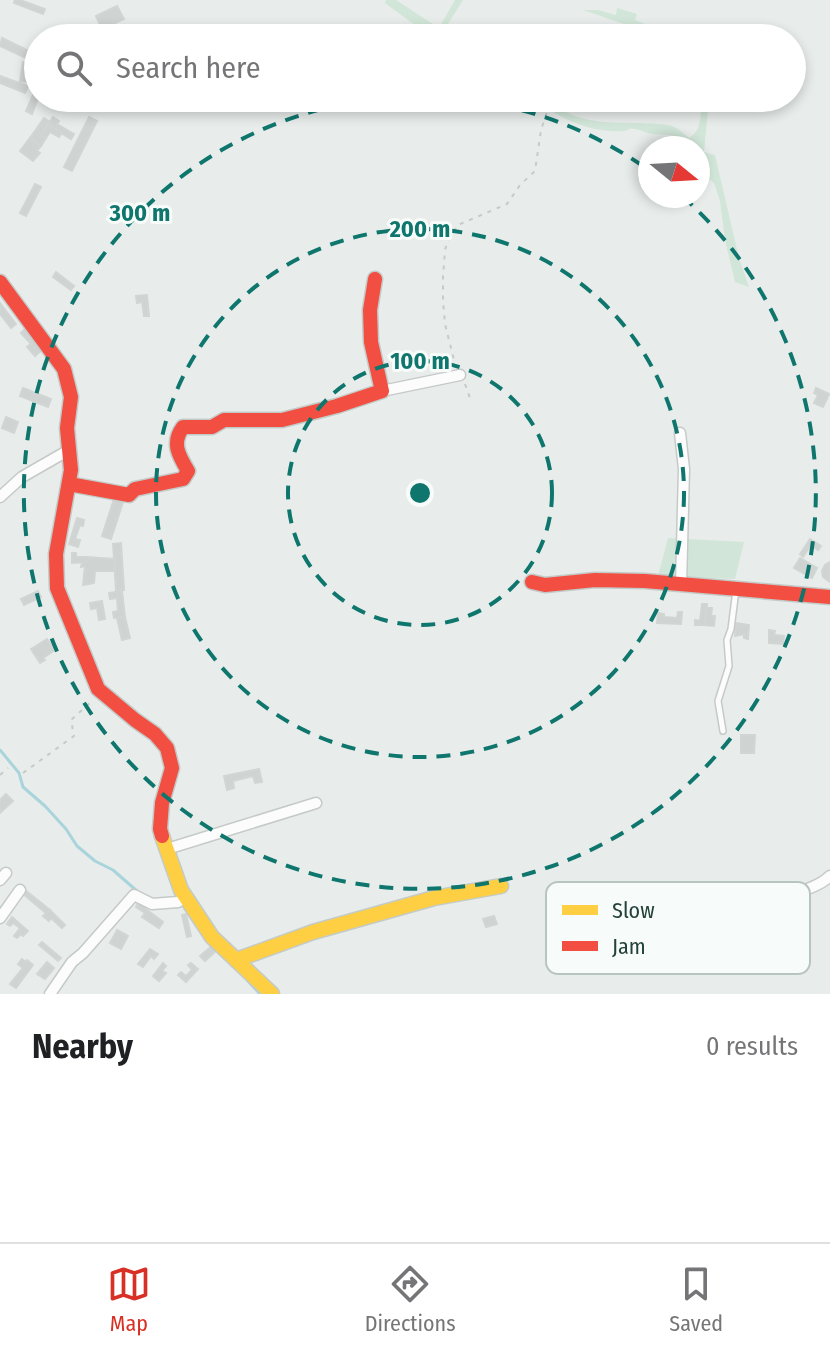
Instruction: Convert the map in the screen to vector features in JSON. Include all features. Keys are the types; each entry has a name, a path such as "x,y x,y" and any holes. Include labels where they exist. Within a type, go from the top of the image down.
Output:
{"street":[{"path":"375,279 370,310 371,342 382,391"},
{"path":"0,282 64,369 71,397 67,428 71,470 56,554 57,588 98,689 155,734 167,748 172,768 162,803 160,829 181,890 212,937 272,994"},
{"path":"69,484 129,495 135,489 183,479 188,471 175,448 177,434 183,427 212,427 224,420 282,420 382,391 460,375"},
{"path":"680,433 684,469 681,585"},
{"path":"0,497 22,477 69,450"},
{"path":"532,582 545,585 595,580 645,581 830,597"},
{"path":"167,849 316,803"},
{"path":"810,888 830,876"},
{"path":"236,960 313,932 434,898 501,886"},
{"path":"0,918 20,890"},
{"path":"50,994 72,962 134,895 152,904 178,902 186,897"}],"lane":[{"path":"723,731 718,701 729,666 727,640 736,589"}],"path":[{"path":"471,401 456,368 445,324 445,250 458,225 507,204 520,185 533,175 547,112"},
{"path":"23,773 74,736 71,720 102,693"},
{"path":"0,775 8,768"}],"green space":[{"path":"386,0 396,0 433,24 413,24 385,3"},
{"path":"455,0 463,0 448,24 441,24"},
{"path":"617,8 637,14 635,20 645,24 625,24 583,10 598,10 616,15"},
{"path":"554,112 567,112 605,122 668,125 687,136 652,134 635,129 611,131 587,127"},
{"path":"701,112 708,112 705,136 692,136 699,125"},
{"path":"710,154 715,155 739,258 749,287 735,282 714,183 710,180"},
{"path":"668,538 744,542 735,579 658,576"}],"building":[{"path":"15,0 45,9 43,14 14,3"},
{"path":"117,6 124,19 113,24 100,24 96,16"},
{"path":"2,38 24,49 24,57 0,46"},
{"path":"23,62 24,62 24,81 20,81"},
{"path":"0,76 24,85 24,93 0,83"},
{"path":"53,117 59,121 57,124 74,134 71,139 48,125"},
{"path":"89,117 97,121 72,171 64,167"},
{"path":"44,118 50,122 41,135 46,138 41,146 30,138"},
{"path":"48,125 62,133 59,137 50,132 46,138 41,135"},
{"path":"30,138 41,146 37,151 40,153 33,161 20,151"},
{"path":"35,184 41,187 26,216 20,213"},
{"path":"56,272 74,286 71,290 53,277"},
{"path":"147,295 149,316 144,316 142,302 137,303 136,296"},
{"path":"0,303 16,324 11,328 0,314"},
{"path":"24,330 42,350 35,356 27,347 31,344 21,333"},
{"path":"23,388 51,399 48,407 20,396"},
{"path":"816,388 829,394 823,407 814,403 818,395 814,393"},
{"path":"6,417 18,422 14,433 2,428"},
{"path":"115,496 124,499 111,539 102,536"},
{"path":"77,518 84,520 75,539 80,540 78,547 69,544"},
{"path":"810,539 821,546 818,550 811,545 803,557 800,554"},
{"path":"121,543 124,590 116,590 113,544"},
{"path":"72,553 76,553 76,557 87,557 86,562 72,563"},
{"path":"87,557 114,559 115,571 95,571 94,583 83,585 85,566 81,567"},
{"path":"800,558 817,568 812,578 794,568"},
{"path":"830,562 830,582 823,577 822,571"},
{"path":"38,591 41,597 24,605 21,599"},
{"path":"122,591 125,617 114,618 113,612 118,611 117,598 110,599 109,593"},
{"path":"102,601 105,619 99,620 97,608 91,609 90,603"},
{"path":"702,604 707,604 705,625 695,625 695,620 700,621"},
{"path":"706,608 712,608 714,626 705,625"},
{"path":"678,612 682,612 681,624 657,623 658,613 677,618"},
{"path":"125,617 130,638 122,640 117,618"},
{"path":"736,623 749,625 748,639 744,638 744,634 735,636"},
{"path":"769,630 775,631 774,635 784,636 783,644 769,643"},
{"path":"47,639 55,650 40,663 31,649"},
{"path":"741,735 755,735 754,753 741,753"},
{"path":"259,769 262,782 255,783 253,776 233,781 234,788 227,790 224,776"},
{"path":"6,794 13,801 0,813 0,800"},
{"path":"25,890 50,910 47,914 22,893"},
{"path":"138,903 163,922 159,928 142,917 145,913 136,907"},
{"path":"50,910 65,925 62,928 51,918 49,921 43,916"},
{"path":"186,914 191,936 187,937 182,915"},
{"path":"494,916 497,924 486,927 483,919"},
{"path":"12,917 28,931 23,936 14,936 20,928 13,923 10,926 7,924"},
{"path":"117,930 128,936 121,949 110,943"},
{"path":"42,942 61,958 58,961 39,945"},
{"path":"213,945 217,950 205,961 200,956"},
{"path":"150,949 158,954 154,959 151,956 143,967 138,964"},
{"path":"22,959 33,965 16,988 10,984 23,968 18,964"},
{"path":"47,962 54,968 45,979 37,974"},
{"path":"163,963 166,966 162,971 166,973 159,981 153,976"},
{"path":"191,963 198,969 186,982 178,975 181,972 186,976 192,970 188,965"}],"waterway":[{"path":"0,750 19,773 23,787 45,806 77,846 137,891"},
{"path":"181,902 192,919"},
{"path":"248,981 260,994"}],"traffic: slow":[{"path":"162,836 181,890 212,937 272,994"},
{"path":"236,960 313,932 434,898 501,886"}],"traffic: jam":[{"path":"69,484 129,495 135,489 183,479 188,471 177,444 183,427 212,427 224,420 282,420 382,391 371,342 370,310 375,279"},
{"path":"0,282 64,369 71,397 67,428 71,470 56,554 57,588 98,689 155,734 167,748 172,768 162,803 162,836"},
{"path":"532,582 545,585 595,580 645,581 830,597"}]}
